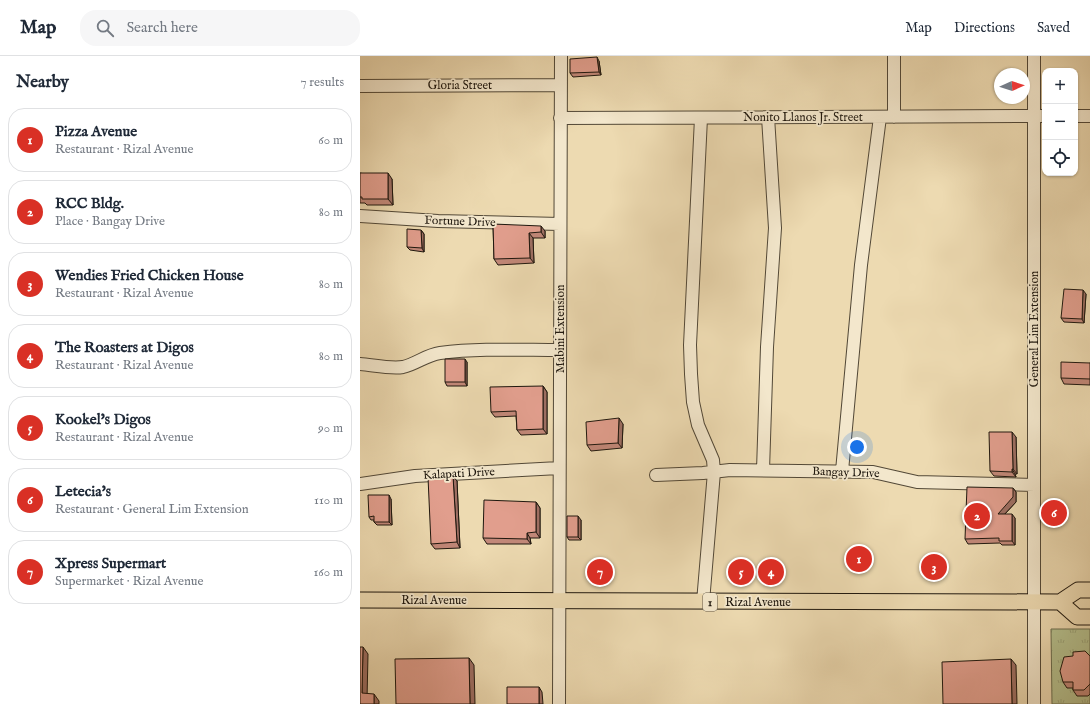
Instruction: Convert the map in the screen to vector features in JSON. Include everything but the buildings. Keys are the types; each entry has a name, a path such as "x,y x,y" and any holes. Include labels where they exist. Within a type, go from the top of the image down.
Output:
{"main road":[{"path":"1090,590 1078,590 1060,602 1077,617 1090,617"},
{"name":"Rizal Avenue","path":"360,600 1060,602"}],"street":[{"name":"Mabini Extension","path":"559,704 561,56"},
{"path":"894,56 894,117"},
{"name":"General Lim Extension","path":"1034,56 1040,116 1034,484 1034,704"},
{"name":"Gloria Street","path":"360,86 560,85"},
{"name":"Nonito Llanos Jr. Street","path":"560,118 1040,116"},
{"path":"1078,116 1090,116"},
{"path":"763,470 767,348 775,228 768,117"},
{"path":"842,471 861,265 880,117"},
{"path":"701,118 690,367 693,402 698,425 713,460 714,472 703,602"},
{"name":"Fortune Drive","path":"360,216 438,221 560,224"},
{"path":"360,364 401,367 417,363 428,356 439,353 560,350"},
{"name":"Kalapati Drive","path":"360,484 415,476 559,468"},
{"name":"Bangay Drive","path":"656,475 730,470 842,471 873,472 917,482 1034,484"}],"green space":[{"path":"1051,629 1090,629 1090,704 1052,704"}],"place":[{"name":"Letecia's","path":"1054,513"},
{"name":"RCC Bldg.","path":"977,516"},
{"name":"Pizza Avenue","path":"859,559"},
{"name":"Wendies Fried Chicken House","path":"934,567"},
{"name":"Xpress Supermart","path":"600,572"},
{"name":"Kookel's Digos","path":"741,572"},
{"name":"The Roasters at Digos","path":"771,572"}]}
